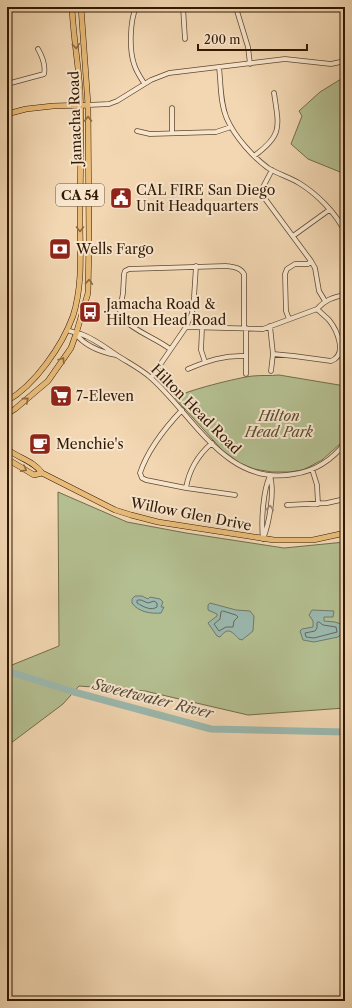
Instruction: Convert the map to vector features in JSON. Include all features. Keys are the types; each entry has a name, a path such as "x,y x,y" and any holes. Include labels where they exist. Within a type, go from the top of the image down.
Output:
{"main road":[{"name":"Jamacha Road","path":"7,401 26,388 36,377 63,339 73,316 80,285 80,106 72,7"},
{"name":"Jamacha Road","path":"7,414 15,410 48,381 71,348 88,293 88,105 81,7"},
{"path":"7,114 33,108 88,105"},
{"name":"Willow Glen Drive","path":"7,449 38,467 42,473 107,507 131,516 158,522 263,539 301,541 345,533"},
{"name":"Willow Glen Drive","path":"7,460 34,475 42,473"}],"street":[{"path":"136,7 132,21 132,55 136,69 144,83"},
{"path":"183,7 185,39"},
{"path":"237,7 237,12 248,47 250,64"},
{"path":"7,84 44,74 45,71 42,56 38,49"},
{"path":"88,105 109,104 117,101 144,83 157,76 169,73 285,59 331,64 345,62"},
{"path":"219,67 222,99 226,118 231,126 254,156 272,170 299,183 312,193 329,210 345,232"},
{"path":"254,156 266,148 276,135 278,120 274,93"},
{"path":"172,108 172,133"},
{"path":"137,132 150,134 216,132 231,126"},
{"path":"272,170 262,188 263,196 311,261 315,268 319,291 326,301"},
{"path":"292,236 329,210"},
{"path":"289,319 286,311 285,274 291,265 306,264 311,261"},
{"path":"151,378 186,327 192,307 196,285 196,266"},
{"path":"170,349 158,340 139,332 121,317 120,310 125,271 129,269 196,266 234,267 242,270 244,274 246,374"},
{"path":"186,327 263,329 317,310 326,301 334,297 345,295"},
{"path":"273,354 332,361 336,360 340,352 338,338 329,321 317,310"},
{"path":"270,326 273,354 271,372"},
{"path":"202,328 201,350 205,362"},
{"name":"Hilton Head Road","path":"67,330 76,334 81,334 138,368 151,378 226,457 239,466 253,472 270,476 292,475 312,469 331,458 345,443"},
{"path":"188,369 220,358 245,356"},
{"path":"182,410 161,434 144,462 140,473 142,478 186,488 234,495"},
{"path":"186,488 194,464 212,443"},
{"path":"312,469 318,485 318,504"},
{"path":"263,539 268,528 272,484 270,476"},
{"path":"287,505 329,503 345,499"}],"green space":[{"path":"341,79 345,79 345,174 308,159 291,144 302,116 299,111 320,92"},
{"name":"Hilton Head Park","path":"279,375 345,386 345,436 341,443 322,460 303,470 272,472 254,469 240,463 223,451 175,398 200,388 237,379 253,376"},
{"path":"58,492 127,522 186,533 284,548 345,542 345,708 248,715 145,691 79,686 63,704 7,746 7,667 59,646"}],"water":[{"path":"135,596 142,596 148,599 150,597 160,599 163,602 161,607 164,607 161,613 149,613 141,610 132,603 132,599"},
{"path":"210,603 236,610 250,611 254,616 253,631 242,640 229,631 224,632 220,637 217,636 208,623 217,616 217,614 208,610 208,605"},
{"path":"312,610 334,611 333,617 324,617 324,621 341,624 341,634 338,637 314,642 303,640 300,631 302,629 313,627 313,621 309,615"}],"waterway":[{"name":"Sweetwater River","path":"7,671 74,692 211,729 345,732"}],"place":[{"name":"CAL FIRE San Diego Unit Headquarters","path":"121,198"},
{"name":"Wells Fargo","path":"60,249"},
{"name":"Jamacha Road & Hilton Head Road","path":"90,312"},
{"name":"7-Eleven","path":"61,396"},
{"name":"Menchie's","path":"40,444"}]}
